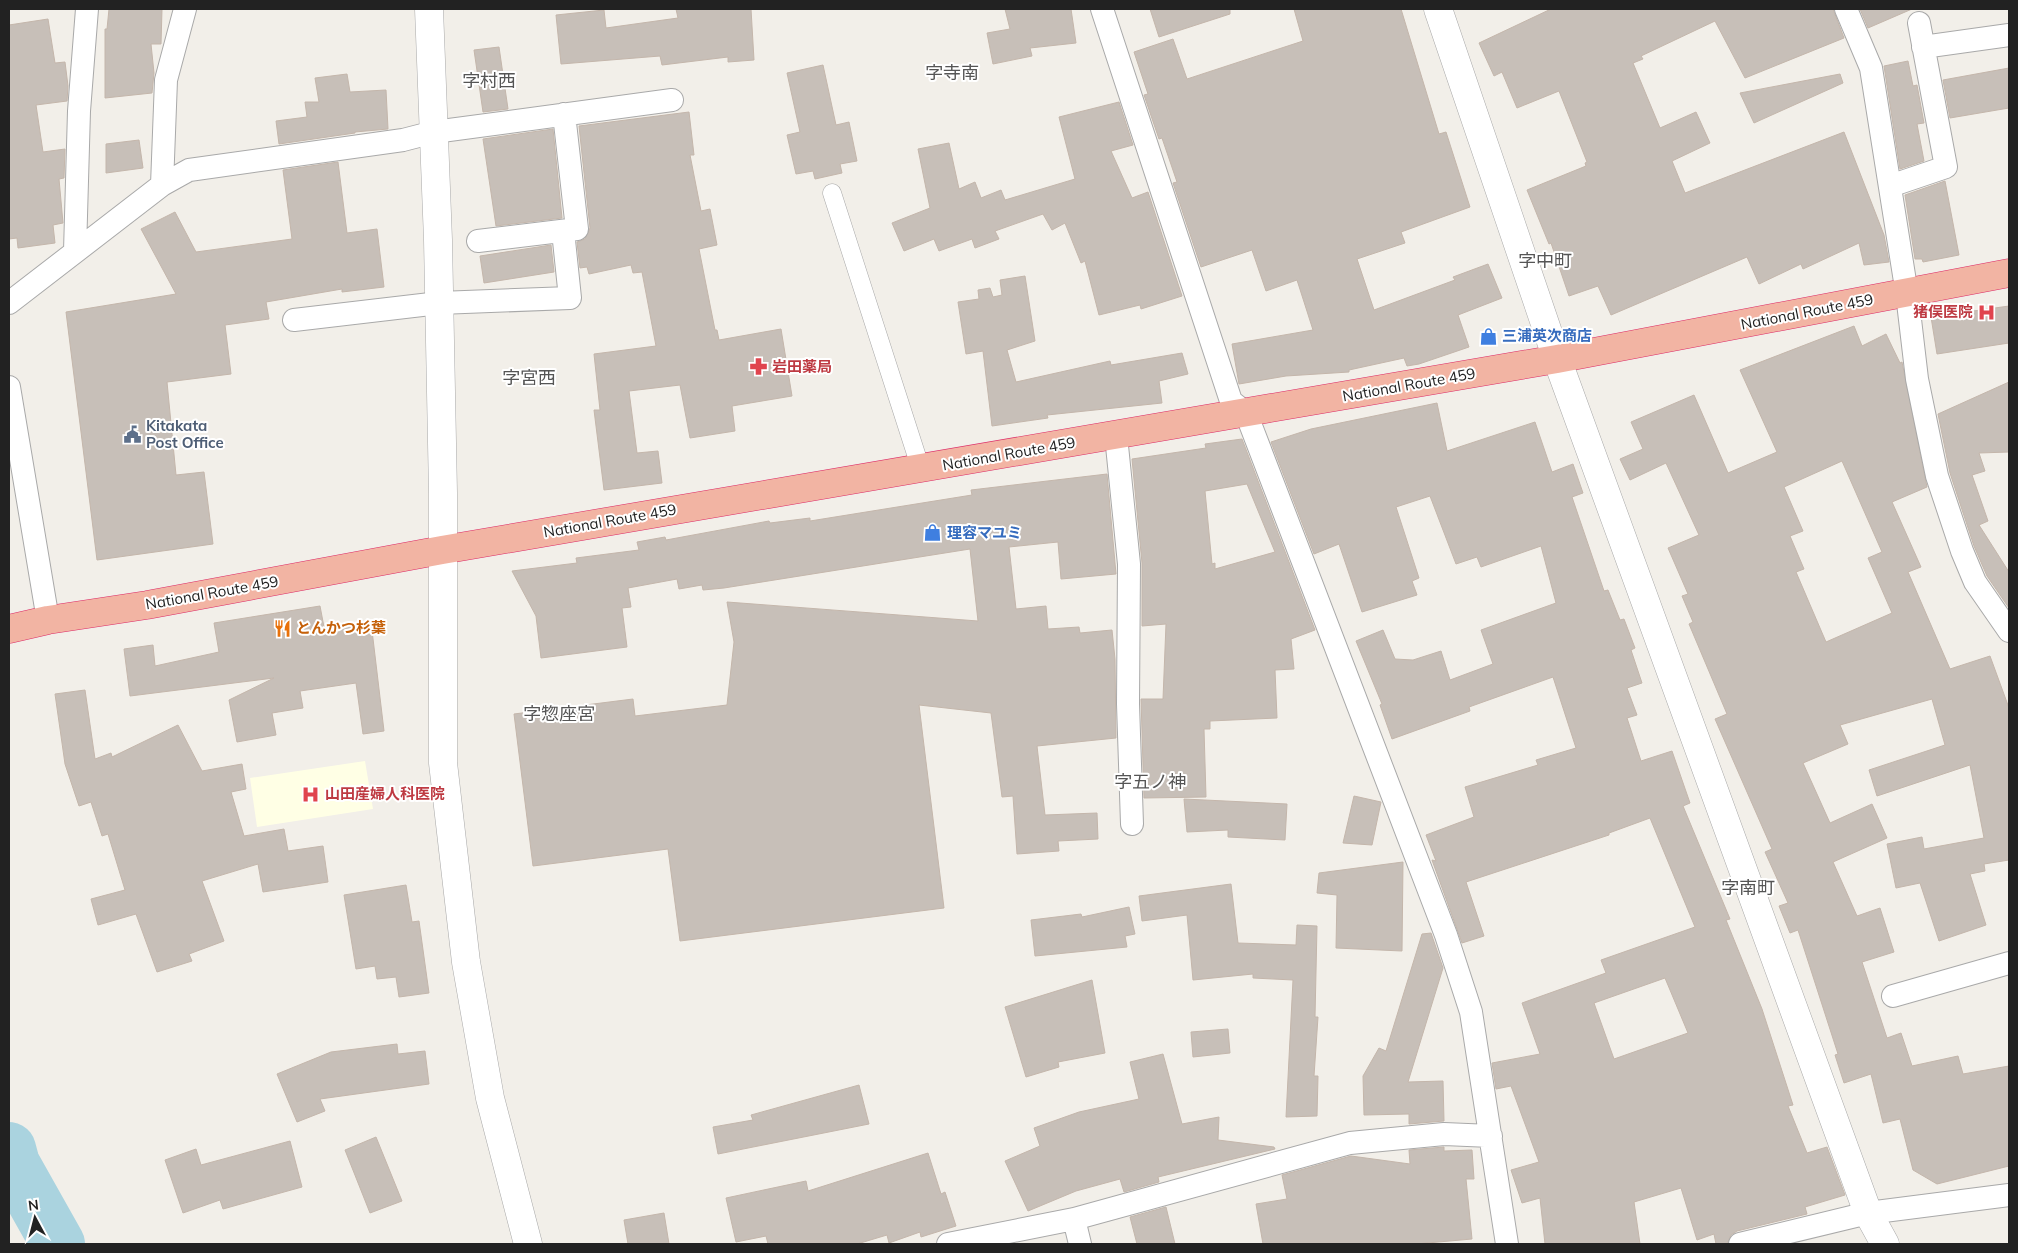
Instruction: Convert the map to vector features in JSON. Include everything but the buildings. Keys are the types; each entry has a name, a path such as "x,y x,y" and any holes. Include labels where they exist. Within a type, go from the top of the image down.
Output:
{"highway":[{"name":"National Route 459","path":"11,628 48,620 147,605 442,550 1557,359 1907,294 2009,273"}],"street":[{"path":"75,252 79,111 87,9"},
{"path":"162,185 166,80 186,9"},
{"path":"429,9 439,303 443,763 466,962 490,1098 528,1244"},
{"path":"1102,9 1232,401 1246,413 1446,935 1471,1012 1507,1244"},
{"path":"1438,9 1557,359 1868,1213 1886,1244"},
{"path":"1846,9 1871,68 1907,294 1917,380 1937,476 1962,551 1975,582 2009,631"},
{"path":"1890,186 1946,167 1919,23"},
{"path":"1923,47 2009,35"},
{"path":"9,303 162,185 189,170 403,140 434,132 672,100"},
{"path":"478,240 577,229 564,114"},
{"path":"832,194 918,460"},
{"path":"294,320 439,303 570,298 563,231"},
{"path":"9,387 48,620"},
{"path":"1116,436 1129,564 1128,704 1132,824"},
{"path":"1892,996 2009,963"},
{"path":"948,1244 1074,1219 1350,1143 1444,1134 1491,1136"},
{"path":"1740,1244 1868,1213 2009,1195"},
{"path":"1074,1219 1080,1244"}],"shaded area":[{"name":"山田産婦人科医院","path":"365,761 373,809 257,827 250,778"}],"waterway":[{"path":"9,1149 13,1164 58,1244"}],"place":[{"name":"猪俣医院","path":"1987,312"},
{"name":"三浦英次商店","path":"1488,336"},
{"name":"岩田薬局","path":"758,367"},
{"name":"Kitakata Post Office","path":"132,435"},
{"name":"理容マユミ","path":"933,533"},
{"name":"とんかつ杉葉","path":"282,628"},
{"name":"山田産婦人科医院","path":"311,794"}],"district":[{"name":"字寺南","path":"952,73"},
{"name":"字村西","path":"489,81"},
{"name":"字中町","path":"1545,261"},
{"name":"字宮西","path":"529,378"},
{"name":"字惣座宮","path":"559,714"},
{"name":"字五ノ神","path":"1150,782"},
{"name":"字南町","path":"1748,888"}]}
